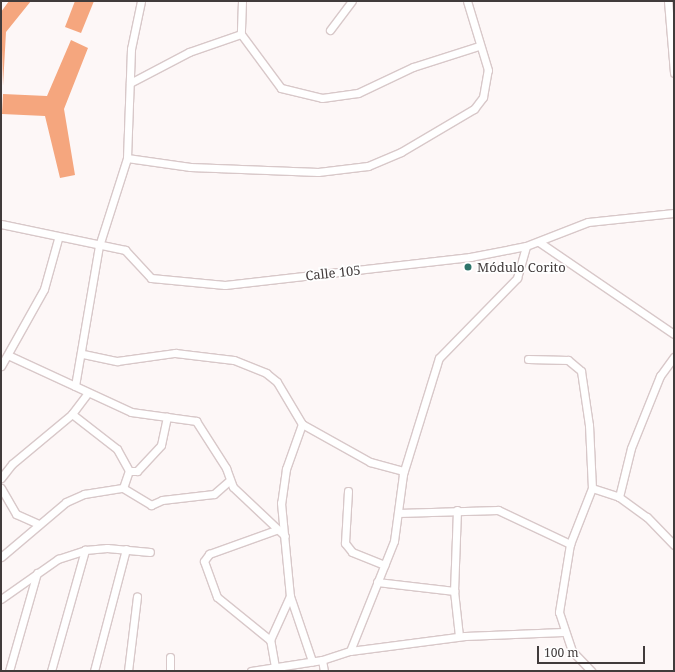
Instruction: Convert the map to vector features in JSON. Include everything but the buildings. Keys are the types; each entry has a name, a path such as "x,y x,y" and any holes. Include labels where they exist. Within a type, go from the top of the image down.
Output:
{"street":[{"path":"75,386 83,354 100,246 127,158 131,49 141,1"},
{"path":"242,1 241,34 281,88 322,98 358,93 413,67 479,46"},
{"path":"330,30 352,1"},
{"path":"127,158 190,167 284,172 368,166 440,132 474,109 488,82 467,1"},
{"path":"668,1 674,73"},
{"path":"130,83 189,52 241,34"},
{"name":"Calle 105","path":"1,224 58,239 131,253 151,278 225,285 470,257 526,246 588,222 674,213"},
{"path":"1,366 5,356 44,289 58,239"},
{"path":"539,242 674,334"},
{"path":"350,651 394,541 404,471 438,358 517,278 526,246"},
{"path":"83,354 117,361 175,353 234,360 266,373 278,382 302,424 370,462 404,471"},
{"path":"5,356 75,386 87,394 131,412 196,422 233,487 276,530 285,536"},
{"path":"619,497 631,448 660,376 674,357"},
{"path":"528,359 568,360 581,371 589,425 592,488 570,544 559,612 563,632 572,651 591,671"},
{"path":"1,478 12,464 72,414 87,394"},
{"path":"72,414 117,449 129,472 123,488"},
{"path":"129,472 137,471 161,445 167,417"},
{"path":"302,424 286,469 282,503 290,596 312,661"},
{"path":"1,557 38,524 66,502 123,488 151,505 162,500 214,494 230,480"},
{"path":"1,488 16,514 38,524"},
{"path":"592,488 619,497 647,517 674,545"},
{"path":"348,491 345,543 352,552 384,565"},
{"path":"398,513 457,510 498,510 570,544"},
{"path":"457,510 454,590 459,636"},
{"path":"270,640 217,597 204,561 209,554 276,530"},
{"path":"94,671 126,549"},
{"path":"1,600 58,559 85,550 126,549 150,552"},
{"path":"51,671 85,550"},
{"path":"9,671 37,573"},
{"path":"378,582 454,590"},
{"path":"128,671 137,596"},
{"path":"275,667 270,640 290,596"},
{"path":"251,671 322,660 350,651 459,636 563,632"},
{"path":"170,657 170,671"},
{"path":"322,660 324,671"}],"place":[{"name":"Módulo Corito","path":"468,267"}]}
